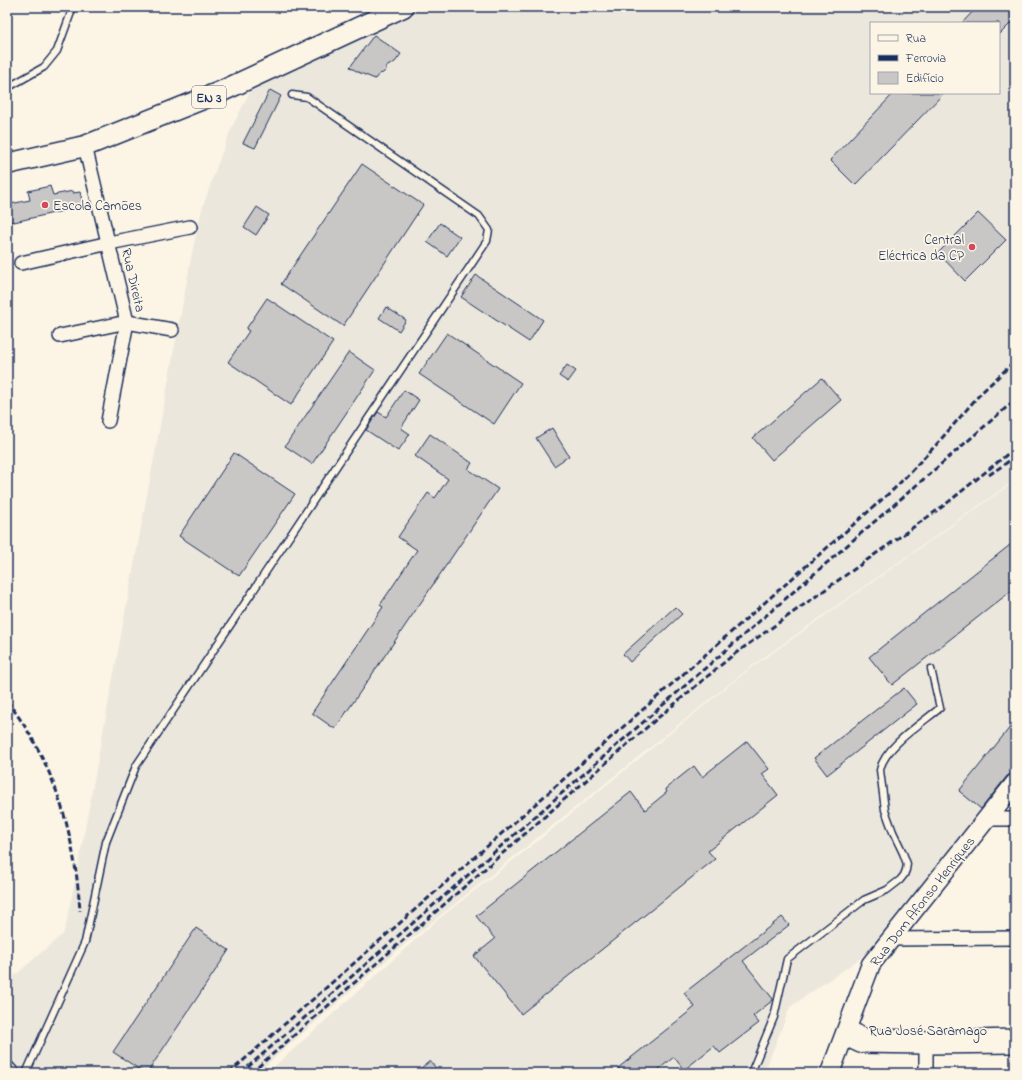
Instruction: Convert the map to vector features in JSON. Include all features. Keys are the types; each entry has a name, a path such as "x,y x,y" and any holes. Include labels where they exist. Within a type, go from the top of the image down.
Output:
{"main road":[{"name":"EN 3","path":"7,164 85,146 220,92 403,7"}],"street":[{"name":"Rua Direita","path":"85,146 127,322 108,421"},
{"path":"21,263 109,243 190,227"},
{"path":"60,336 127,322 172,330"},
{"name":"Rua Dom Afonso Henriques","path":"830,1073 871,964 1015,783"},
{"path":"987,819 1015,819"},
{"path":"890,939 1015,938"},
{"name":"Rua José Saramago","path":"846,1032 860,1046 926,1043 1015,1036"},
{"path":"926,1043 926,1073"},
{"name":"Rua José Saramago","path":"926,1043 1015,1046"}],"lane":[{"path":"7,88 44,67 57,51 73,7"},
{"path":"26,1073 85,942 106,842 136,766 487,241 489,230 479,216 474,212 307,97 292,95"},
{"path":"751,1073 774,1017 787,959 864,900 887,890 900,880 906,870 905,859 885,810 880,770 889,752 940,708 931,669"},
{"path":"7,1062 17,1073"}],"shaded area":[{"path":"423,7 1015,7 1015,480 753,665 405,944 257,1073 7,1073 7,982 63,934 66,925 193,248 202,209 231,129 253,86"},
{"path":"1015,481 1015,770 865,955 790,1007 764,1073 267,1073 436,921 535,843 748,670"}],"building":[{"path":"977,7 1015,7 1015,19 1000,34 1000,22 963,22"},
{"path":"374,35 401,54 395,62 386,67 386,70 379,74 375,79 350,67"},
{"path":"270,90 281,96 255,148 243,143"},
{"path":"893,94 943,94 855,185 830,160"},
{"path":"362,164 423,205 343,326 281,284"},
{"name":"Escola Camões","path":"50,186 53,195 73,191 73,193 80,192 83,204 76,206 76,208 14,222 7,222 7,208 11,207 10,204 30,200 28,191"},
{"path":"257,207 269,215 256,235 244,227"},
{"name":"Central Eléctrica da CP","path":"978,213 1006,240 965,281 938,253"},
{"path":"440,223 460,237 447,256 427,242"},
{"path":"476,275 543,320 529,342 461,297"},
{"path":"267,298 333,342 291,405 228,362 249,331 246,329"},
{"path":"386,307 406,320 399,331 379,318"},
{"path":"447,333 521,383 494,424 419,374"},
{"path":"349,352 375,370 312,464 285,446"},
{"path":"567,365 576,371 568,382 559,376"},
{"path":"822,378 841,400 772,460 753,438"},
{"path":"404,390 419,400 401,428 410,434 398,451 366,430 378,412 386,417"},
{"path":"552,428 569,456 554,466 536,438"},
{"path":"430,434 472,463 468,469 498,489 335,729 312,713 383,607 380,605 417,550 398,537 428,493 435,498 448,479 415,456"},
{"path":"234,453 295,494 239,576 179,536"},
{"path":"1015,541 1015,588 892,685 869,657"},
{"path":"675,607 682,614 630,662 623,654"},
{"path":"904,688 917,704 827,775 814,758"},
{"path":"1015,721 1015,772 1007,776 981,809 959,791"},
{"path":"747,741 769,769 762,774 778,795 708,851 715,859 521,1014 474,956 495,939 476,916 631,792 645,810 667,792 665,789 694,766 702,777"},
{"path":"782,917 789,925 743,961 773,999 753,1016 759,1023 720,1053 714,1046 684,1070 674,1057 654,1073 622,1073 618,1068 695,1007 684,993"},
{"path":"196,928 229,950 147,1073 145,1073 113,1052"},
{"path":"430,1061 440,1073 415,1073"}],"railway":[{"path":"229,1073 894,489 936,445 981,393 1015,361"},
{"path":"241,1073 1015,400"},
{"path":"251,1073 653,722 733,655 946,504 1015,448"},
{"path":"989,475 1015,457"},
{"path":"7,701 24,725 38,749 60,800 73,854 80,911"}],"place":[{"name":"Escola Camões","path":"45,205"},
{"name":"Central Eléctrica da CP","path":"972,247"}]}
